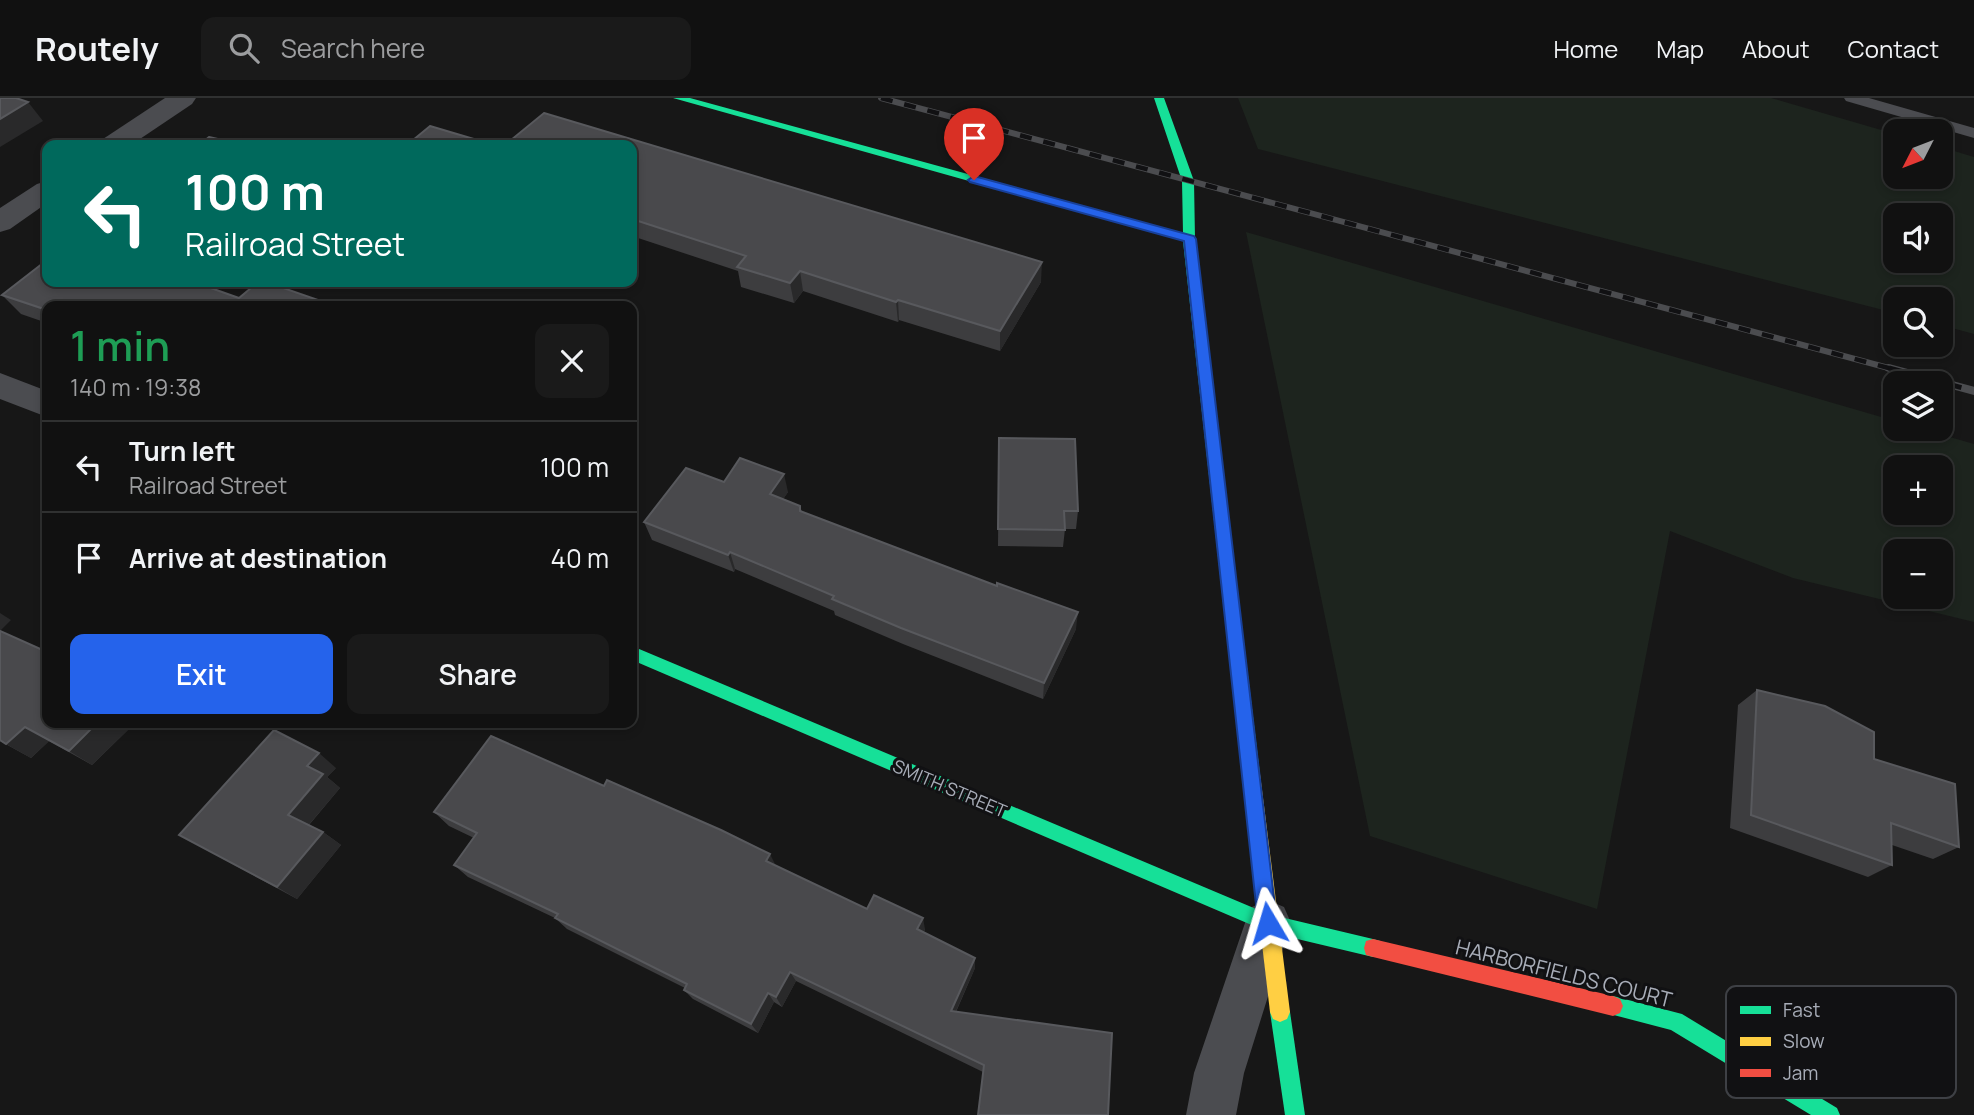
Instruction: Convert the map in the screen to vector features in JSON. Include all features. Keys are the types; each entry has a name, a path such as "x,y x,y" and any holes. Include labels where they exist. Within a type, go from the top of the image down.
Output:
{"street":[{"path":"120,140 183,98"},
{"path":"678,98 1189,239"},
{"path":"1159,98 1188,181 1189,239 1268,923 1295,1115"},
{"path":"0,222 42,193"},
{"path":"0,384 42,403"},
{"name":"SMITH STREET","path":"637,655 1268,923"},
{"path":"1211,1115 1219,1073 1268,923"},
{"name":"HARBORFIELDS COURT","path":"1268,923 1675,1021 1726,1052"},
{"name":"HARBORFIELDS COURT","path":"1802,1098 1830,1115"}],"lane":[{"path":"1852,98 1974,132"}],"shaded area":[{"path":"1238,98 1771,98 1883,131 1883,189 1953,189 1953,151 1974,157 1974,334 1953,328 1953,287 1883,287 1883,310 1258,149"},
{"path":"1246,232 1883,418 1883,441 1953,441 1953,438 1974,444 1974,622 1921,609 1953,609 1953,539 1883,539 1883,600 1793,578 1670,531 1597,909 1370,836"}],"building":[{"path":"0,98 16,98 28,102 0,119"},
{"path":"544,113 634,140 511,140"},
{"path":"430,126 477,140 413,140"},
{"path":"637,141 1042,262 1000,331 898,300 896,302 800,271 790,283 737,267 746,256 637,221"},
{"path":"42,264 42,287 208,287 239,298 252,287 280,287 321,301 42,301 42,308 2,295"},
{"path":"999,438 1075,439 1078,511 1064,511 1065,530 998,529"},
{"path":"740,458 784,474 770,494 800,506 800,511 997,586 997,583 1078,612 1044,683 901,628 730,552 728,555 644,522 686,468 724,482"},
{"path":"0,631 42,650 42,728 92,728 69,751 25,727 6,744 0,740"},
{"path":"1757,690 1825,706 1874,732 1874,759 1955,784 1959,847 1891,823 1892,865 1751,815"},
{"path":"274,730 319,753 307,766 323,774 288,815 323,832 277,887 179,835"},
{"path":"491,736 604,786 607,780 721,830 770,854 766,861 867,909 874,895 923,918 917,929 975,958 951,1011 1112,1033 1108,1115 978,1115 984,1065 790,972 776,997 768,993 751,1024 684,990 687,984 555,918 558,914 454,865 477,833 434,812"}],"railway":[{"path":"881,98 1896,370"},
{"path":"1889,368 1974,391"}],"traffic: fast":[{"path":"678,98 1189,239"},
{"path":"1159,98 1188,181 1189,239 1251,774"},
{"path":"637,655 1268,923 1373,948"},
{"path":"1613,1006 1675,1021 1726,1052"},
{"path":"1280,1012 1295,1115"},
{"path":"1802,1098 1830,1115"}],"traffic: slow":[{"path":"1251,774 1280,1012"}],"traffic: jam":[{"path":"1373,948 1613,1006"}],"route":[{"path":"974,180 1189,239 1268,923"}]}
